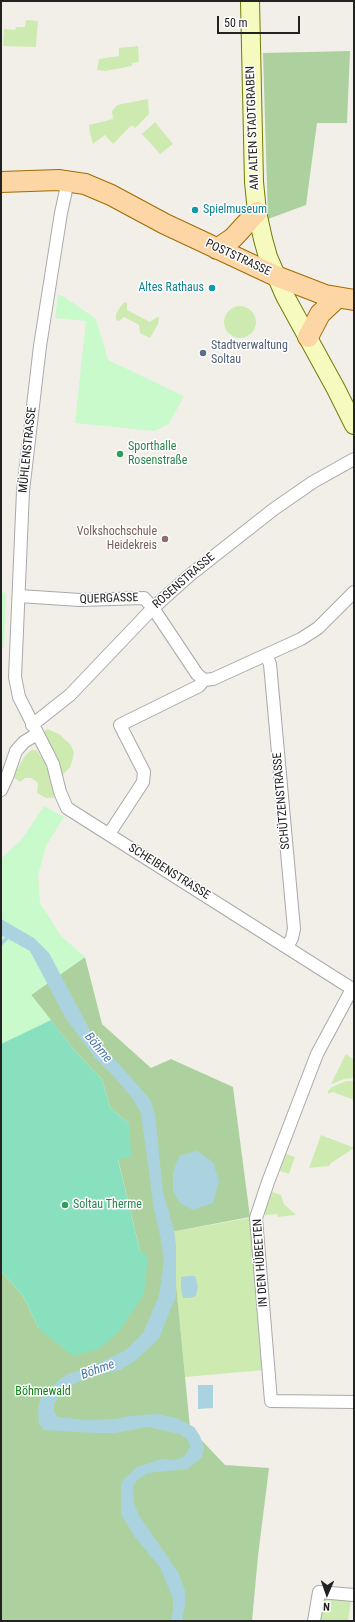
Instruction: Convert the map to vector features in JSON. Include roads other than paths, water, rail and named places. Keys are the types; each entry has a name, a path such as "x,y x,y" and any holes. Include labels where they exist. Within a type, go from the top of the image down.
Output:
{"main road":[{"name":"AM ALTEN STADTGRABEN","path":"250,1 254,182 257,212 263,239 276,276"},
{"name":"POSTSTRASSE","path":"1,182 58,180 85,184 98,189 217,249 276,276 354,425"},
{"path":"217,249 233,238 257,212"},
{"path":"276,276 311,290 346,299"},
{"path":"308,337 320,314 346,299"}],"street":[{"name":"MÜHLENSTRASSE","path":"33,726 19,697 15,678 23,491 40,346 61,212 68,181"},
{"name":"ROSENSTRASSE","path":"1,790 7,778 16,751 24,742 33,726 70,695 153,608 190,574 274,508 313,482 354,459"},
{"path":"109,834 143,782 144,772 120,725 198,686 204,680 213,679 301,639 318,628 354,592"},
{"name":"QUERGASSE","path":"18,596 80,600 144,598 153,608 197,674 204,680"},
{"name":"SCHÜTZENSTRASSE","path":"266,655 270,664 294,929 292,938 287,947"},
{"name":"SCHEIBENSTRASSE","path":"33,726 55,770 60,792 67,808 353,989"},
{"name":"IN DEN HÜBEETEN","path":"353,989 317,1054 268,1182 256,1218 272,1401 354,1402"},
{"path":"314,1621 319,1592 354,1595"}],"water":[{"name":"Böhme","path":"1,919 34,938 49,953 92,1034 150,1099 155,1114 163,1192 174,1230 176,1245 176,1296 159,1338 148,1349 135,1361 120,1370 91,1376 65,1388 54,1404 54,1412 58,1417 86,1420 115,1419 157,1414 176,1418 194,1427 200,1436 204,1448 202,1457 198,1461 187,1469 148,1473 136,1481 133,1486 134,1504 140,1517 178,1572 185,1591 185,1604 182,1621 171,1621 173,1599 160,1567 134,1536 121,1514 121,1484 124,1479 137,1467 162,1459 175,1460 182,1458 190,1447 188,1440 180,1434 148,1427 115,1433 96,1433 44,1430 39,1424 38,1411 40,1399 60,1379 68,1374 89,1368 126,1350 143,1333 159,1296 164,1261 154,1209 141,1113 132,1098 112,1074 95,1058 65,1017 30,951 1,935"},
{"path":"197,1151 213,1162 219,1181 213,1203 193,1210 180,1203 173,1191 173,1172 179,1156"},
{"path":"195,1276 198,1286 196,1296 183,1298 181,1277"},
{"path":"198,1385 213,1385 213,1408 198,1409"}],"waterway":[{"path":"1,944 10,935"}],"place":[{"name":"Spielmuseum","path":"195,210"},
{"name":"Altes Rathaus","path":"212,288"},
{"name":"Stadtverwaltung Soltau","path":"203,353"},
{"name":"Sporthalle Rosenstraße","path":"120,454"},
{"name":"Volkshochschule Heidekreis","path":"165,539"},
{"name":"Soltau Therme","path":"65,1205"}],"park label":[{"name":"Böhmewald","path":"43,1392"}]}
